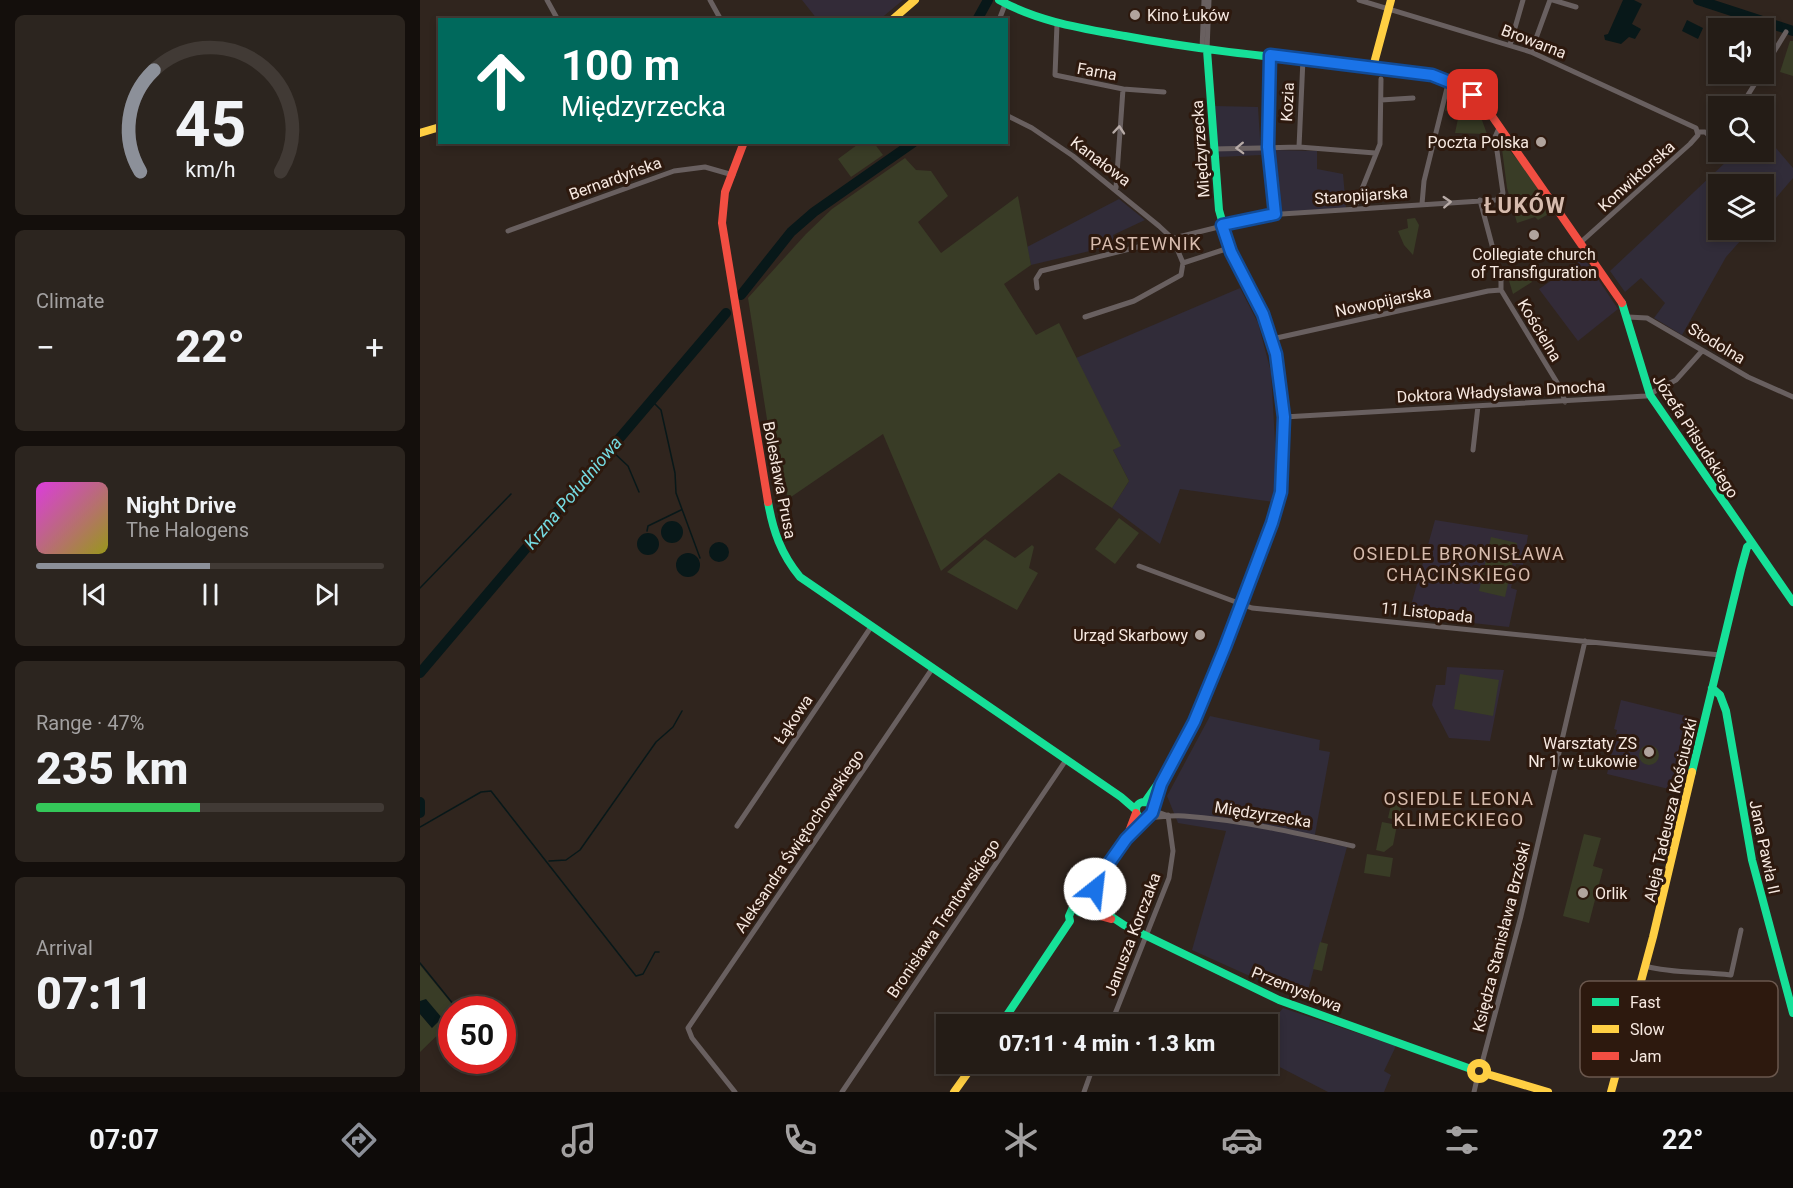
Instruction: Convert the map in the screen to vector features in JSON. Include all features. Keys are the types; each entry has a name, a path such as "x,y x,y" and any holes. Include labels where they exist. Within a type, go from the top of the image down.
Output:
{"street":[{"path":"547,0 557,18"},
{"path":"710,0 720,18"},
{"path":"894,18 915,0"},
{"path":"1204,0 1205,50"},
{"path":"1205,50 1209,0"},
{"name":"Browarna","path":"1359,0 1390,4 1531,52 1692,125 1698,132"},
{"path":"1510,45 1523,0"},
{"path":"1531,52 1551,0 1576,8"},
{"path":"999,18 1003,1"},
{"name":"Józefa Piłsudskiego","path":"1003,1 1035,18 1057,24 1205,50 1425,73 1449,80 1476,98 1500,126 1622,302 1628,317 1642,375 1650,395 1793,602"},
{"path":"1373,67 1390,4"},
{"name":"Farna","path":"1057,24 1055,75 1123,89 1116,188"},
{"path":"1774,52 1786,32"},
{"name":"Międzyrzecka","path":"1007,1014 1070,921 1086,905 1095,883 1161,784 1194,722 1242,605 1279,502 1284,463 1281,381 1272,339 1258,304 1230,248 1222,225 1205,50"},
{"path":"1270,55 1268,147 1275,214"},
{"name":"Kozia","path":"1299,147 1303,59"},
{"path":"1354,209 1381,141 1381,79"},
{"path":"1422,204 1424,181 1449,80"},
{"path":"1123,89 1164,92"},
{"path":"1381,100 1413,98"},
{"name":"Kanałowa","path":"1008,116 1046,137 1116,188 1173,239"},
{"name":"Staropijarska","path":"1222,225 1275,214 1480,201 1502,196 1495,137 1500,126"},
{"path":"420,133 438,128"},
{"path":"1698,132 1705,132 1708,135"},
{"name":"Konwiktorska","path":"1581,242 1690,144 1698,132"},
{"name":"Bolesława Prusa","path":"743,144 725,192 722,223 775,539 784,558 801,577 871,627 1121,797 1144,810"},
{"path":"1213,149 1299,147 1376,153"},
{"name":"Bernardyńska","path":"508,231 675,171 705,167 733,175"},
{"name":"Kościelna","path":"1480,201 1501,279 1501,290 1561,389 1565,402"},
{"path":"1037,288 1036,279 1041,271 1222,225"},
{"path":"1085,317 1143,297 1181,275 1183,263 1173,239"},
{"path":"1183,263 1230,248"},
{"name":"Nowopijarska","path":"1272,339 1501,290"},
{"name":"Stodolna","path":"1628,317 1638,315 1647,318 1748,377 1793,397"},
{"name":"Doktora Władysława Dmocha","path":"1284,417 1565,402 1650,395 1676,380 1702,351"},
{"path":"1473,450 1478,406"},
{"name":"Aleja Tadeusza Kościuszki","path":"1642,981 1745,552 1751,544"},
{"name":"11 Listopada","path":"1139,566 1242,605 1720,655"},
{"name":"Łąkowa","path":"737,826 871,627"},
{"name":"Księdza Stanisława Brzóski","path":"1482,1063 1521,916 1585,641"},
{"name":"Aleksandra Świętochowskiego","path":"735,1092 692,1038 688,1028 932,669"},
{"name":"Jana Pawła II","path":"1712,688 1720,695 1726,711 1752,860 1793,1013"},
{"name":"Bronisława Trentowskiego","path":"842,1092 1066,760"},
{"name":"Międzyrzecka","path":"1144,810 1168,815 1280,828 1353,846"},
{"name":"Janusza Korczaka","path":"1115,1014 1147,935 1172,864 1168,815"},
{"name":"Przemysłowa","path":"1086,905 1279,1000 1472,1069"},
{"path":"1646,966 1676,973 1709,972 1731,975 1742,930"},
{"path":"1477,1079 1473,1076 1472,1069 1477,1063 1482,1063 1487,1069 1487,1074"},
{"path":"954,1092 967,1074"},
{"path":"1083,1092 1090,1074"},
{"path":"1477,1079 1482,1079 1487,1074"},
{"path":"1487,1074 1548,1092"},
{"name":"Aleja Tadeusza Kościuszki","path":"1613,1092 1618,1077"},
{"path":"1474,1092 1477,1079"}],"shaded area":[{"path":"802,0 903,0 881,18 816,18"},
{"path":"1623,0 1634,0 1642,4 1632,24 1641,29 1635,39 1629,37 1621,44 1605,40 1604,35 1608,34"},
{"path":"1687,20 1703,28 1698,39 1682,31"},
{"path":"1215,106 1258,107 1261,155 1218,157"},
{"path":"1774,146 1793,168 1793,178 1774,200 1774,174 1713,174 1726,162 1774,162"},
{"path":"1273,150 1317,151 1317,169 1343,174 1346,208 1280,212"},
{"path":"1708,179 1708,240 1741,240 1726,257 1682,335 1654,318 1665,303 1641,278 1625,292 1610,271"},
{"path":"1119,199 1145,220 1113,235 1115,245 1031,265 1027,247"},
{"path":"1584,258 1618,309 1578,341 1539,289"},
{"path":"1240,288 1258,323 1271,372 1277,476 1274,502 1180,489 1160,544 1112,508 1129,481 1113,450 1120,445 1076,358"},
{"path":"1435,520 1528,535 1523,565 1516,564 1511,588 1517,590 1509,627 1408,616"},
{"path":"672,521 680,524 683,532 680,540 672,543 664,540 661,532 664,524"},
{"path":"648,533 656,536 659,544 656,552 648,555 640,552 637,544 640,536"},
{"path":"719,542 726,545 729,552 726,559 719,562 712,559 709,552 712,545"},
{"path":"688,553 697,556 700,565 697,574 688,577 679,574 676,565 679,556"},
{"path":"1447,667 1504,670 1490,741 1449,738 1432,705 1436,685 1445,685"},
{"name":"Warsztaty ZS Nr 1 w Łukowie","path":"1621,700 1694,718 1677,791 1607,774"},
{"path":"1210,716 1320,740 1319,750 1330,752 1314,840 1347,847 1305,1001 1192,950 1226,831 1178,823 1167,796"},
{"path":"426,999 438,1013 438,1022 432,1028 420,1014 420,1001"},
{"path":"1283,1008 1396,1046 1384,1071 1391,1075 1384,1092 1328,1092 1278,1066 1278,1014"}],"green space":[{"path":"1790,41 1793,41 1793,76 1780,72"},
{"path":"1452,92 1479,112 1487,134 1455,133 1460,109 1445,111 1449,93"},
{"path":"858,144 875,144 883,155 851,177 838,159"},
{"path":"1506,146 1526,170 1552,212 1538,220 1535,217 1517,223 1507,188 1502,149"},
{"path":"905,158 916,170 931,171 948,196 918,222 941,253 1018,196 1031,265 1004,284 1036,335 1059,323 1121,446 1113,450 1129,481 1112,508 1059,473 941,571 883,434 788,499 780,463 774,464 748,298 832,209"},
{"path":"1415,218 1419,225 1413,255 1404,245 1398,231 1408,228 1407,219"},
{"path":"1510,272 1513,278 1525,272 1532,282 1513,294 1507,274"},
{"path":"1119,518 1139,533 1115,564 1095,549"},
{"path":"1491,537 1517,543 1505,597 1479,591"},
{"path":"985,539 1015,558 1032,545 1034,547 1029,568 1038,573 1017,610 947,572"},
{"path":"1460,674 1499,680 1493,716 1454,709"},
{"path":"1649,745 1656,748 1659,755 1656,762 1649,765 1642,762 1639,755 1642,748"},
{"path":"1393,796 1403,798 1398,820 1388,818"},
{"path":"1382,822 1397,825 1393,845 1384,852 1376,850"},
{"name":"Orlik","path":"1584,834 1601,838 1593,866 1603,869 1589,923 1563,916"},
{"path":"1367,854 1393,858 1390,877 1364,873"},
{"path":"1320,942 1328,944 1322,971 1313,969"},
{"path":"420,965 445,996 438,996 438,1035 420,1052 420,1014 432,1028 420,1001"}],"waterway":[{"name":"Krzna Południowa","path":"978,18 988,0"},
{"name":"Krzna Południowa","path":"1698,0 1793,31"},
{"name":"Krzna Południowa","path":"741,295 791,232 814,212 911,144"},
{"name":"Krzna Południowa","path":"420,673 726,313"},
{"path":"652,401 661,410 675,473 676,493 700,558"},
{"path":"611,450 628,466 639,492"},
{"path":"420,588 511,494"},
{"path":"647,531 648,526 681,510"},
{"path":"549,861 566,860 580,850 656,742 673,727 682,711"},
{"path":"420,827 481,792 491,791 636,976 643,974 655,952 659,952"},
{"name":"Krzna Południowa","path":"420,802 420,813"},
{"path":"420,963 447,996"}],"traffic: fast":[{"path":"999,0 1045,19 1159,42 1227,52 1396,70"},
{"path":"1207,50 1219,210 1223,224"},
{"path":"1622,303 1650,395 1793,602"},
{"path":"1145,802 1177,753 1214,673 1269,533 1278,503 1283,472"},
{"path":"768,502 779,542 800,577 1121,797 1136,810"},
{"path":"1692,772 1741,569 1747,547 1751,544"},
{"path":"1712,688 1720,695 1726,711 1752,860 1793,1013"},
{"path":"1144,802 1150,804 1152,810 1150,816 1144,818 1138,816 1136,810 1138,804 1144,802"},
{"path":"1084,894 1145,818"},
{"path":"1008,1014 1070,921 1069,916 1077,898 1087,895 1094,901 1093,909 1087,913 1079,912 1075,907"},
{"path":"1094,905 1124,925 1279,1000 1471,1069"}],"traffic: slow":[{"path":"894,18 915,0"},
{"path":"1373,67 1391,0"},
{"path":"420,133 438,128"},
{"path":"1223,224 1236,258 1263,313 1275,352 1283,411 1283,472"},
{"path":"1641,981 1692,772"},
{"path":"1476,1063 1482,1063 1487,1071 1485,1077 1476,1079 1471,1074 1471,1068 1476,1063"},
{"path":"954,1092 967,1074"},
{"path":"1487,1074 1548,1092"},
{"path":"1611,1092 1615,1077"}],"traffic: jam":[{"path":"1396,70 1444,80 1465,90 1485,106 1622,303"},
{"path":"743,144 725,192 722,223 768,502"},
{"path":"1127,837 1136,813"},
{"path":"1089,913 1111,919"}],"place":[{"name":"Kino Łuków","path":"1135,15"},
{"name":"Poczta Polska","path":"1541,142"},
{"name":"Collegiate church of Transfiguration","path":"1534,235"},
{"name":"Urząd Skarbowy","path":"1200,635"},
{"name":"Warsztaty ZS Nr 1 w Łukowie","path":"1649,752"},
{"name":"Orlik","path":"1583,893"}],"district":[{"name":"ŁUKÓW","path":"1525,205"},
{"name":"PASTEWNIK","path":"1146,244"},
{"name":"OSIEDLE BRONISŁAWA CHĄCIŃSKIEGO","path":"1459,564"},
{"name":"OSIEDLE LEONA KLIMECKIEGO","path":"1459,809"}],"route":[{"path":"1095,889 1095,883 1126,839 1152,813 1161,784 1194,722 1225,647 1279,502 1284,463 1283,398 1279,370 1263,314 1231,252 1222,225 1275,214 1268,147 1270,55 1432,75 1457,85 1473,95"}]}
